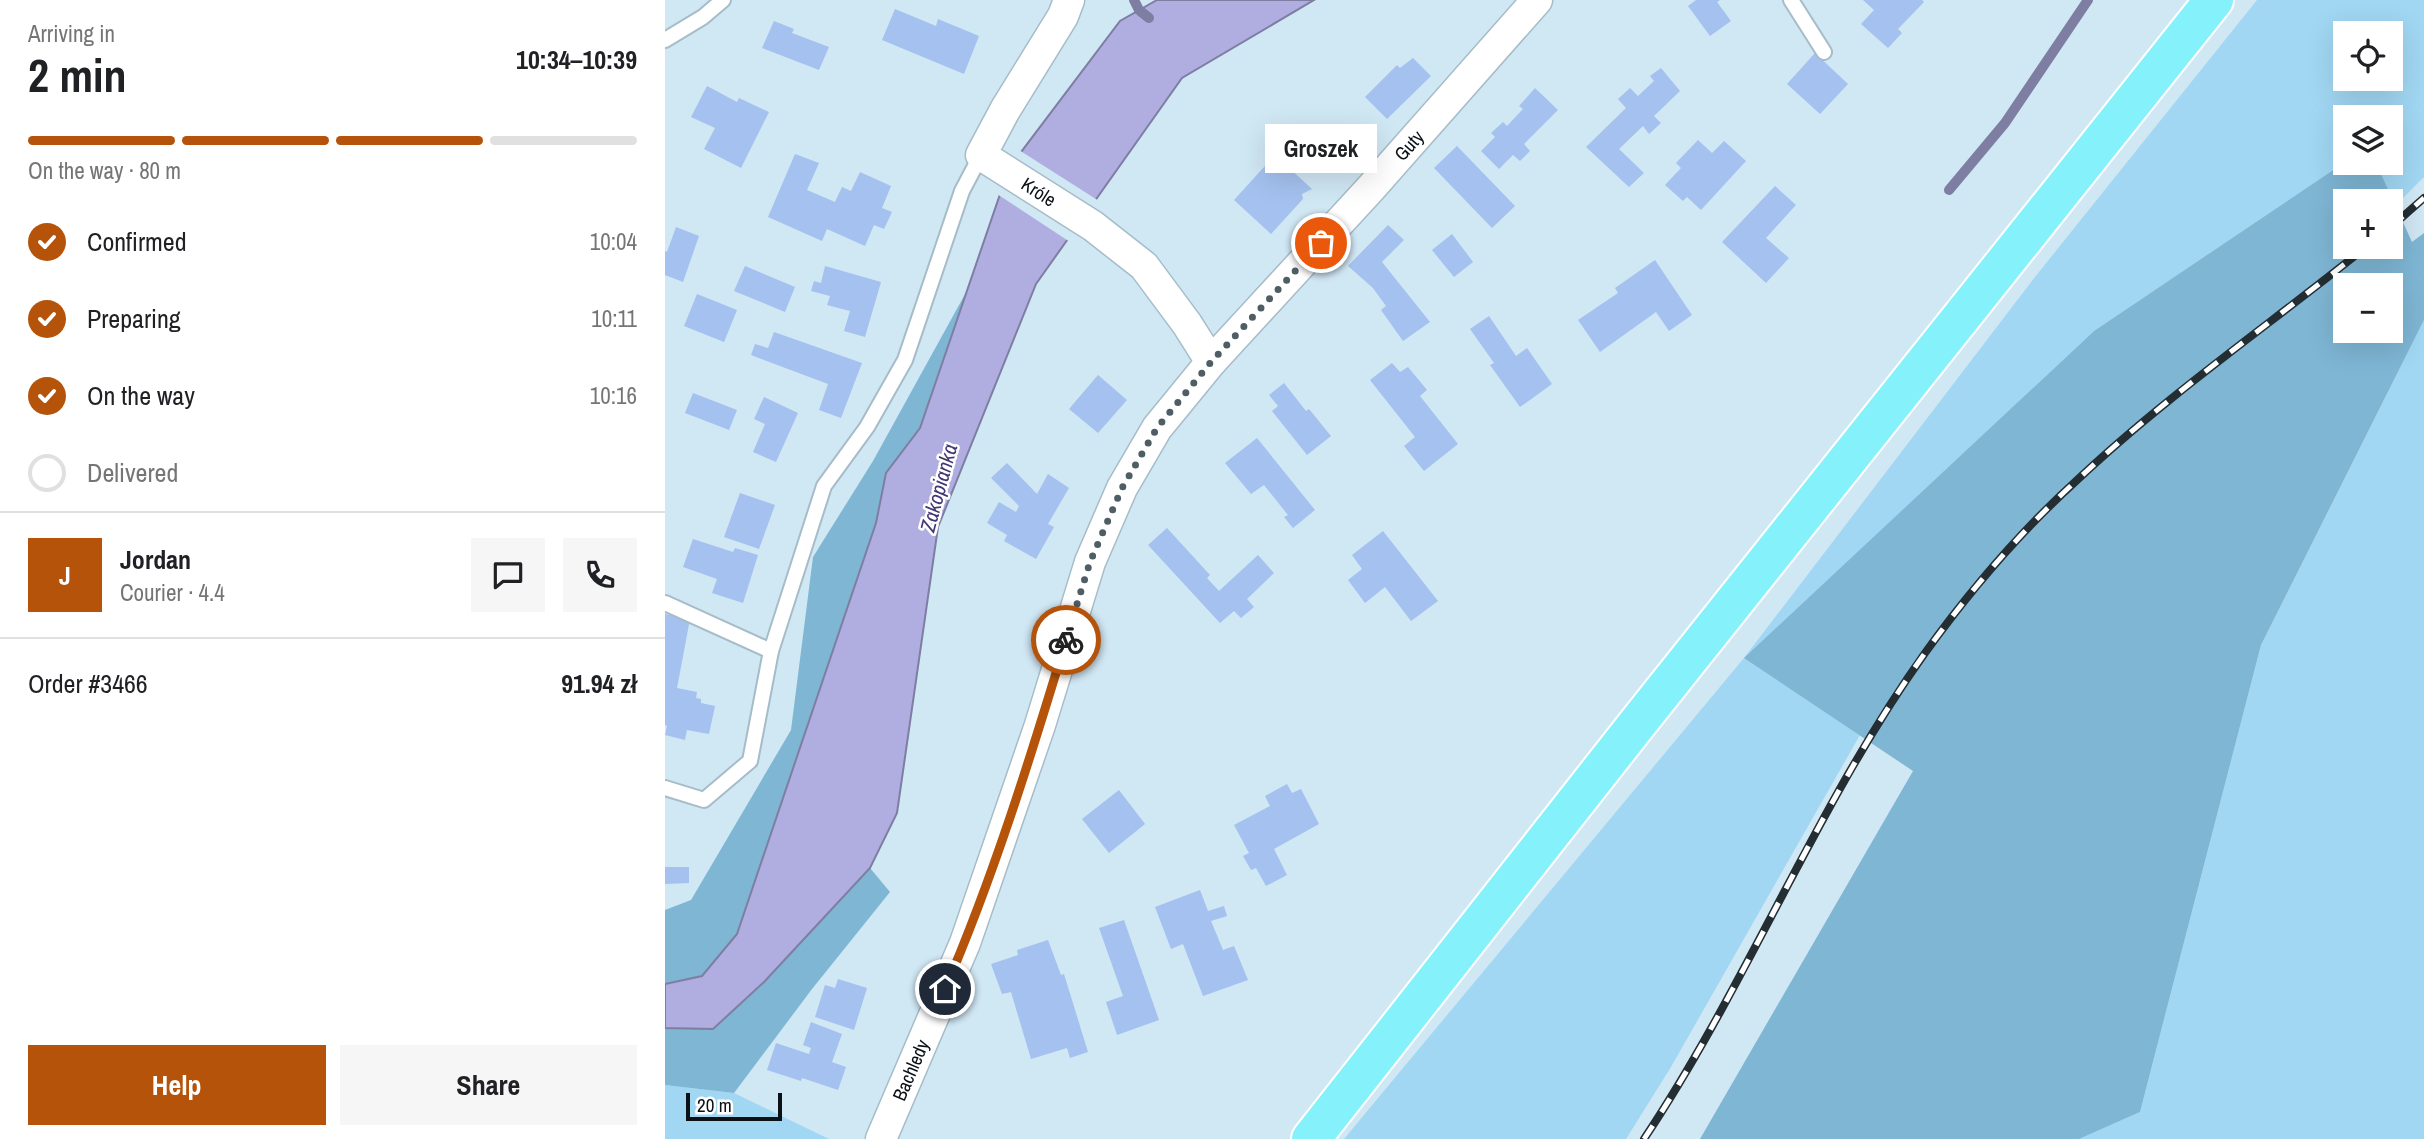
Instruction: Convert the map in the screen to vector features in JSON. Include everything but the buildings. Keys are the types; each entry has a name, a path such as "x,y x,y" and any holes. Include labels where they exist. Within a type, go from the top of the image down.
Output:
{"main road":[{"path":"1311,1139 2214,0"}],"street":[{"path":"986,158 1005,110 1063,16 1069,0"},
{"name":"Guty","path":"1040,725 1090,562 1122,488 1157,428 1211,362 1371,188 1537,0"},
{"name":"Króle","path":"986,158 1093,226 1144,266 1211,362"},
{"name":"Bachledy","path":"881,1139 965,943 1040,725"}],"lane":[{"path":"665,40 703,17 723,0"},
{"path":"1791,0 1824,52"},
{"path":"665,788 704,800 750,761 771,651 824,486 867,427 905,360 962,191 986,158"},
{"path":"665,603 771,651"}],"shaded area":[{"path":"2257,0 2424,0 2424,177 2403,198 2403,189 2387,189 2381,175 2403,175 2403,105 2333,105 2333,170 2094,331 1745,658 1860,735 1671,1067 1626,1139 1344,1139 1744,658 2035,277"},
{"path":"2333,170 2333,175 2381,175 2388,189 2333,189 2333,259 2403,259 2403,222 2412,242 2424,233 2424,320 2261,645 2140,1112 2079,1139 1700,1139 1913,771 1744,658 2094,331"},
{"path":"969,287 920,428 886,473 876,523 737,934 702,976 665,984 665,910 691,900 791,730 813,557 873,461"},
{"path":"2424,320 2424,1139 2079,1139 2140,1112 2261,645"},
{"path":"870,868 890,892 812,989 734,1093 665,1085 665,1028 714,1029 764,982"},
{"path":"665,1085 734,1093 829,1139 665,1139"}],"water":[{"name":"Zakopianka","path":"1157,0 1314,0 1182,78 1036,284 938,527 897,813 870,868 764,982 713,1029 665,1028 665,984 702,976 737,934 876,523 886,473 920,428 1009,168 1120,21"}],"pier":[{"path":"1019,150 1099,201 1070,242 997,194 1006,167"}],"waterway":[{"path":"1134,0 1139,10 1149,18"},
{"path":"1949,190 2005,123 2088,0"}],"railway":[{"path":"2403,216 2424,198"},
{"path":"1644,1139 1716,1019 1816,833 1886,711 1959,608 2054,501 2110,450 2181,390 2350,259"}],"way so far":[{"path":"1066,640 1090,562 1122,488 1157,428 1211,362 1321,243"}],"place":[{"name":"Groszek","path":"1321,243"}],"route":[{"path":"945,989 965,943 1040,725 1066,640"}]}
